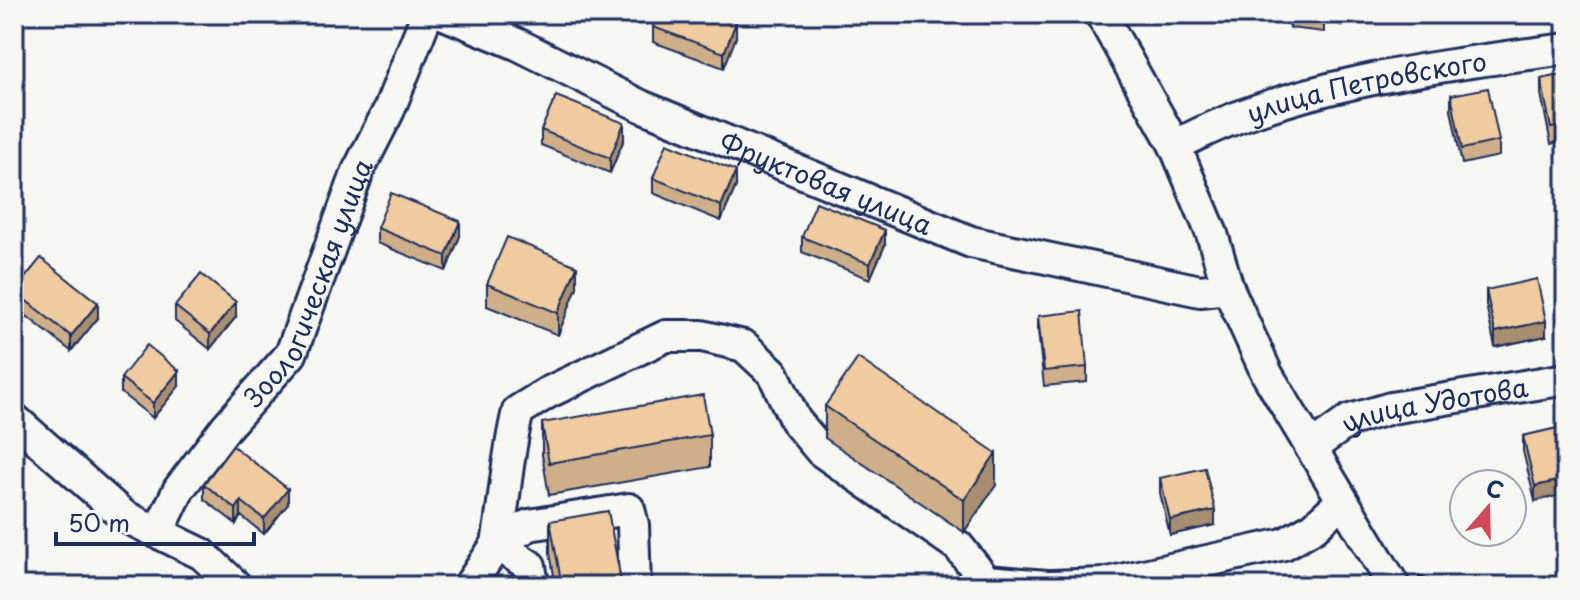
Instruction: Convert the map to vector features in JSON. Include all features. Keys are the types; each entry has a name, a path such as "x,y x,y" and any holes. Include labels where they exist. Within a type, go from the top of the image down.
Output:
{"street":[{"name":"Зоологическая улица","path":"158,533 179,489 226,427 291,354 358,171 394,98 427,14"},
{"name":"Фруктовая улица","path":"444,14 517,44 641,106 971,242 1200,291 1228,288"},
{"path":"1101,14 1175,146 1212,234 1228,288 1267,374 1394,586"},
{"name":"улица Петровского","path":"1175,146 1221,121 1369,81 1566,49"},
{"path":"469,586 497,544 507,491 506,456 518,411 547,393 666,336 702,336 744,346 773,373 795,420 821,451 958,546 984,583 1049,586 1103,584 1284,544 1314,527 1342,501"},
{"name":"улица Удотова","path":"1311,448 1350,420 1391,408 1566,379"},
{"path":"19,434 124,516 202,554 236,586"},
{"path":"497,544 529,525 629,509 633,525 635,586"},
{"path":"497,544 530,566 533,586"}],"building":[{"path":"658,14 715,14 736,22 724,53 653,27"},
{"path":"1566,74 1566,125 1551,128 1541,79"},
{"path":"1488,88 1499,141 1462,149 1451,95"},
{"path":"556,96 624,123 610,158 541,130"},
{"path":"667,143 736,171 721,206 653,178"},
{"path":"391,193 460,221 446,256 377,228"},
{"path":"816,202 885,230 870,264 802,237"},
{"path":"507,237 577,266 558,313 487,284"},
{"path":"41,258 98,303 71,336 14,291"},
{"path":"201,274 236,302 210,334 175,306"},
{"path":"1537,279 1546,321 1495,332 1486,290"},
{"path":"1082,311 1087,367 1044,371 1038,316"},
{"path":"147,345 179,371 153,403 121,378"},
{"path":"858,358 996,453 964,500 825,406"},
{"path":"703,395 710,435 549,463 542,423"},
{"path":"1566,426 1566,479 1535,486 1523,436"},
{"path":"233,446 288,489 264,519 241,501 236,509 204,484"},
{"path":"1205,468 1215,510 1170,520 1160,478"},
{"path":"608,511 622,586 562,586 550,521"},
{"path":"1302,575 1305,586 1257,586 1257,585"}]}
